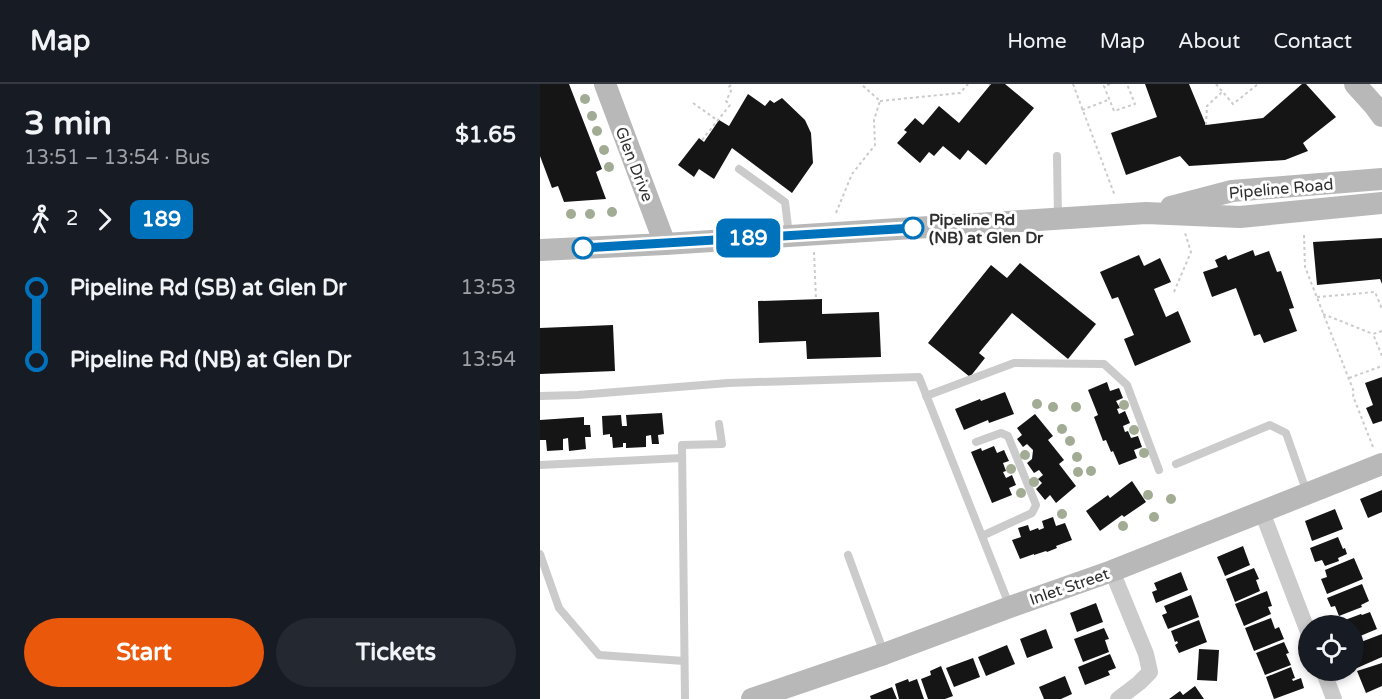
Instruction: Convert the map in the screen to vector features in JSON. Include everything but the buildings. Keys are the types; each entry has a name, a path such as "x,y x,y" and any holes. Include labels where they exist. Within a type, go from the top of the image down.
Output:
{"main road":[{"name":"Glen Drive","path":"604,84 665,244"},
{"path":"1355,84 1382,116"},
{"name":"Pipeline Road","path":"1146,213 1232,190 1382,179"},
{"name":"Pipeline Road","path":"540,250 1146,213 1240,217 1382,203"},
{"name":"Inlet Street","path":"752,699 884,654 1112,571 1307,494 1377,455"}],"street":[{"path":"1262,512 1301,615"},
{"path":"1112,571 1146,654 1150,672 1118,699"},
{"path":"1327,681 1334,699"}],"lane":[{"path":"1057,156 1058,219"},
{"path":"739,169 785,202 789,235"},
{"path":"926,396 1014,363 1104,364 1127,385 1159,470"},
{"path":"540,396 728,383 919,377 1010,607"},
{"path":"685,699 682,446 722,444 719,424"},
{"path":"1176,464 1269,425 1286,433 1307,494"},
{"path":"976,442 1001,433 1008,436 1036,505 1032,513 982,536"},
{"path":"540,465 682,458"},
{"path":"540,554 560,608 599,655 684,661"},
{"path":"848,555 884,654"}],"path":[{"path":"702,140 730,105 726,101 731,91 729,87 732,84"},
{"path":"861,84 880,101 960,93 968,84"},
{"path":"1073,84 1122,215"},
{"path":"1110,84 1104,86 1114,111 1135,104 1127,84"},
{"path":"1216,84 1233,104 1258,84"},
{"path":"1206,125 1207,105 1222,92"},
{"path":"1082,110 1109,99"},
{"path":"828,233 852,174 875,145 874,120 880,101"},
{"path":"693,103 717,120"},
{"path":"1174,292 1191,252 1184,230"},
{"path":"1304,235 1305,267 1377,455"},
{"path":"814,252 816,299"},
{"path":"1317,297 1375,292 1382,309"},
{"path":"1323,314 1373,334 1382,331"},
{"path":"1373,334 1382,356"},
{"path":"1349,378 1382,366"}],"bus line":[{"name":"189","path":"583,248 913,228"}],"place":[{"name":"Pipeline Rd (NB) at Glen Dr","path":"913,228"}]}
